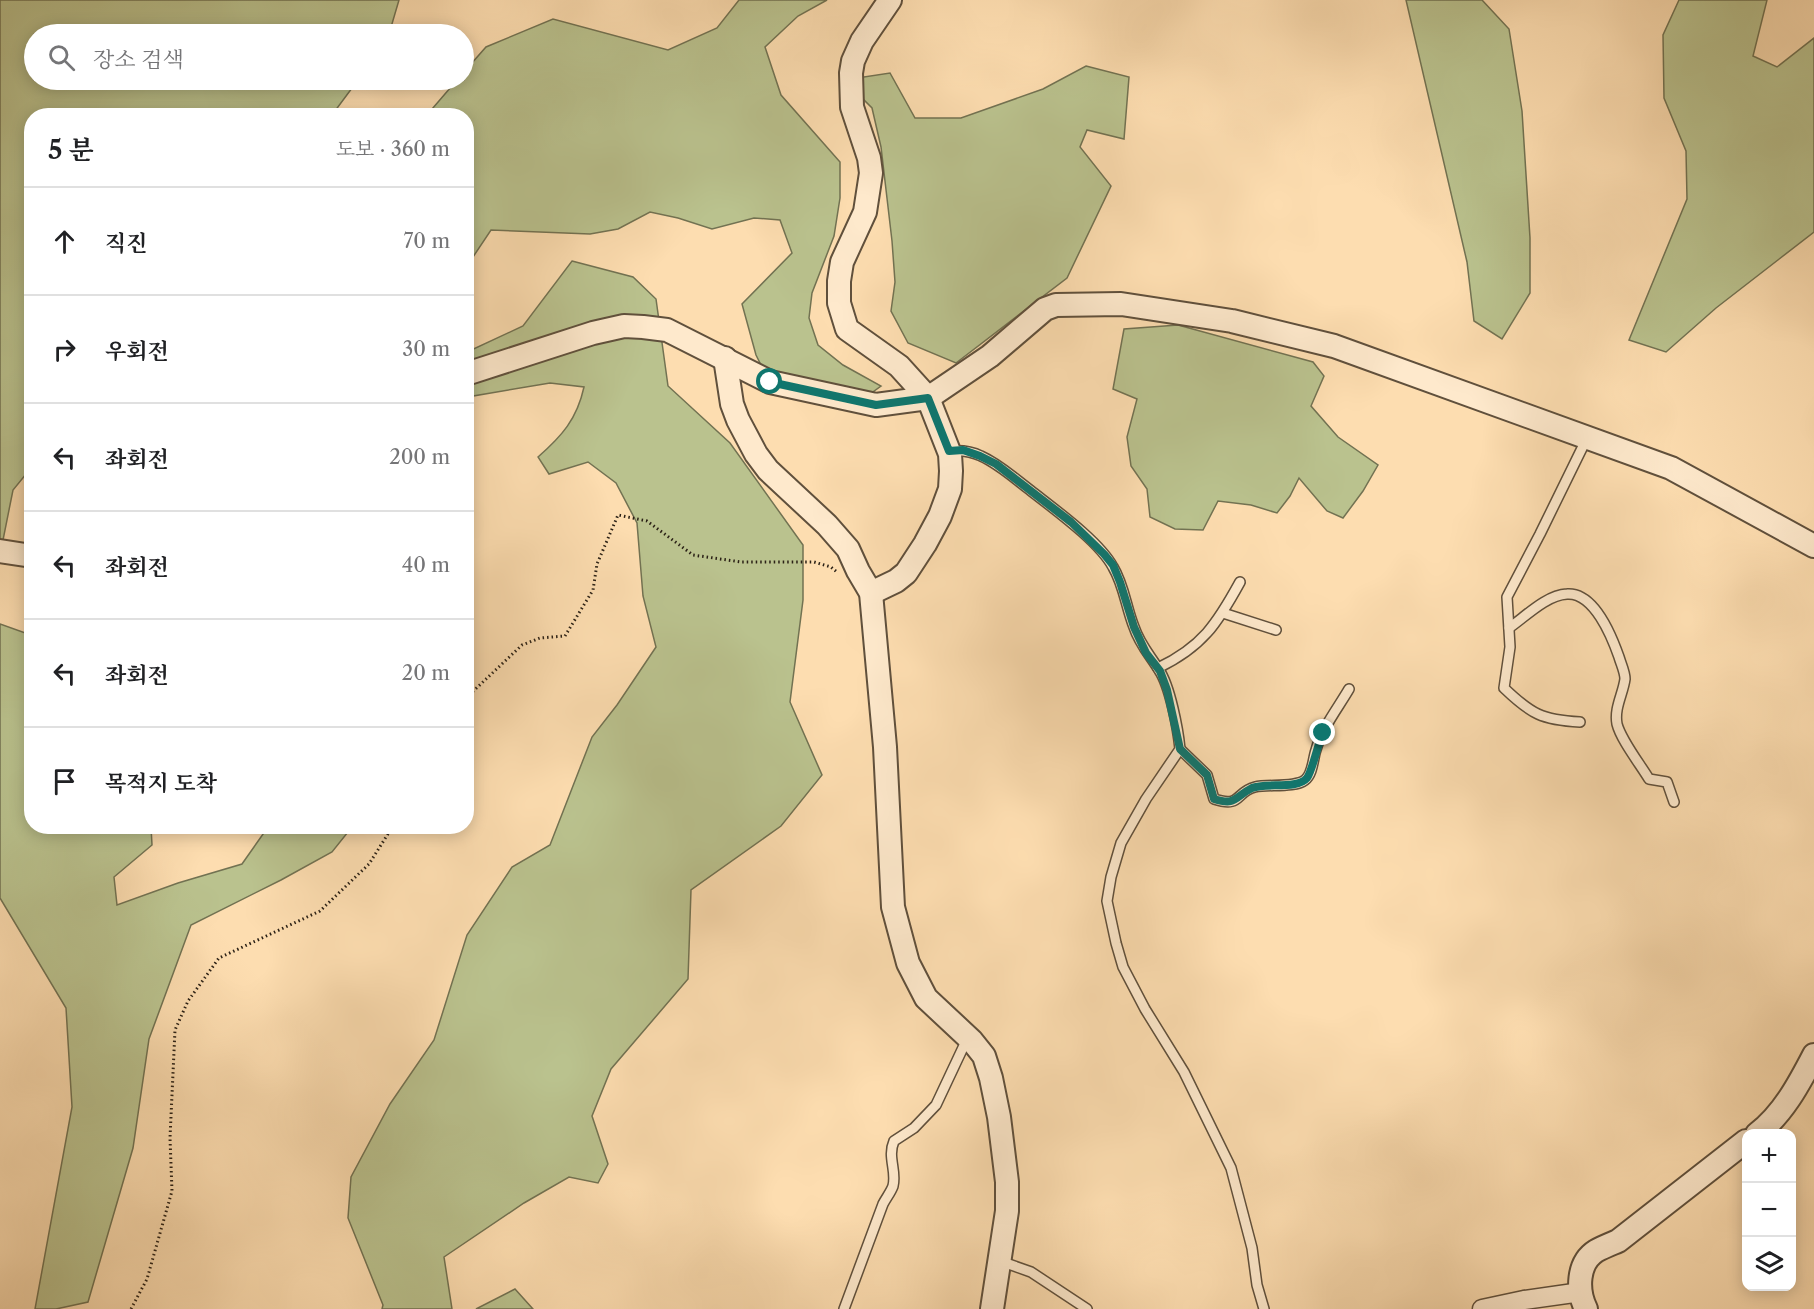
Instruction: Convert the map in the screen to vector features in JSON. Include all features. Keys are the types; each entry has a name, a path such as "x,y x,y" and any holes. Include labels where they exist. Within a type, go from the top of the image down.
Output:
{"street":[{"path":"871,593 896,581 906,573 940,516 950,489 951,471 949,451 928,398 899,366 848,329 839,303 842,262 865,212 871,173 869,158 852,107 853,61 862,41 890,0"},
{"path":"474,372 624,326 667,330 770,382 876,405 928,398 990,356 1045,309 1056,305 1121,304 1232,321 1334,346 1671,468 1814,546"},
{"path":"725,358 732,404 756,454 786,488 827,525 848,549 871,593 885,747 894,907 908,963 926,998 968,1037 984,1056 999,1117 1008,1182 1008,1211 993,1309"},
{"path":"0,551 24,555"},
{"path":"1763,1129 1786,1103 1814,1055"},
{"path":"1482,1309 1524,1300 1584,1300 1581,1273 1586,1260 1596,1251 1618,1241 1742,1144"}],"lane":[{"path":"1580,722 1556,721 1537,715 1504,688 1510,647 1507,597 1587,438"},
{"path":"949,451 963,450 996,464 1071,522 1113,565 1134,627 1146,653 1158,668 1167,690 1180,749 1207,775 1214,799 1226,802 1235,801 1253,788 1305,780 1323,733 1349,689"},
{"path":"1158,668 1193,648 1223,613 1240,582"},
{"path":"1509,628 1545,603 1565,594 1575,595 1594,609 1612,636 1625,677 1617,711 1619,730 1649,779 1666,782 1674,802"},
{"path":"1223,613 1276,630"},
{"path":"1180,749 1146,799 1121,843 1107,901 1123,967 1145,1009 1184,1072 1231,1168 1252,1248 1257,1285 1264,1309"},
{"path":"844,1309 883,1204 893,1189 894,1171 891,1157 894,1142 914,1128 936,1106 968,1037"},
{"path":"1000,1262 1031,1272 1087,1309"}],"path":[{"path":"474,690 522,645 540,638 565,636 593,590 597,564 618,515 647,521 693,555 741,562 814,562 831,567 844,578"},
{"path":"131,1309 147,1279 172,1191 170,1138 175,1030 188,1001 219,958 320,911 369,864 388,834"}],"green space":[{"path":"0,0 399,0 392,24 24,24 24,90 351,90 337,108 24,108 24,477 13,490 0,555"},
{"path":"739,0 827,0 798,16 765,47 781,95 840,162 840,198 834,236 812,293 809,318 818,345 843,365 881,386 870,394 763,369 756,355 742,304 792,253 780,220 754,218 712,229 650,212 618,229 590,234 491,230 474,256 474,108 433,108 448,90 474,90 474,61 486,47 553,19 668,50 717,28"},
{"path":"1406,0 1482,0 1509,29 1522,111 1530,238 1530,293 1502,339 1474,321 1467,262"},
{"path":"1679,0 1767,0 1753,56 1777,67 1814,38 1814,232 1716,308 1666,352 1629,340 1687,199 1686,151 1664,98 1663,35"},
{"path":"1086,66 1129,77 1124,139 1087,130 1080,147 1111,186 1067,278 956,363 908,343 891,311 895,282 892,241 881,147 872,108 844,80 890,73 915,118 961,118 1043,89"},
{"path":"572,261 633,277 656,299 668,386 730,443 803,545 803,600 790,702 822,775 781,826 691,890 688,979 611,1069 592,1116 608,1164 598,1183 569,1177 524,1203 444,1257 452,1309 382,1309 383,1305 348,1218 351,1177 390,1104 434,1040 467,935 512,867 550,845 592,737 617,705 656,647 643,596 637,523 616,483 588,462 549,474 538,457 554,442 573,418 584,387 550,383 474,396 474,349 523,326"},
{"path":"1178,325 1313,362 1324,376 1311,406 1338,437 1378,465 1363,491 1343,518 1327,511 1299,478 1290,496 1277,513 1251,505 1218,501 1203,530 1175,529 1150,517 1147,489 1131,466 1127,437 1137,399 1113,389 1124,329"},
{"path":"0,624 24,633 24,834 151,834 152,845 114,877 117,905 178,883 242,864 263,834 346,834 332,852 191,925 149,1039 133,1148 88,1302 56,1309 35,1309 72,1107 66,1008 0,898"},
{"path":"515,1289 533,1309 476,1309"}],"route":[{"path":"770,382 876,405 928,398 949,451 963,450 996,464 1071,522 1113,565 1134,627 1146,653 1160,671 1167,690 1180,749 1207,775 1214,799 1226,802 1235,801 1253,788 1305,780 1323,733"}]}
